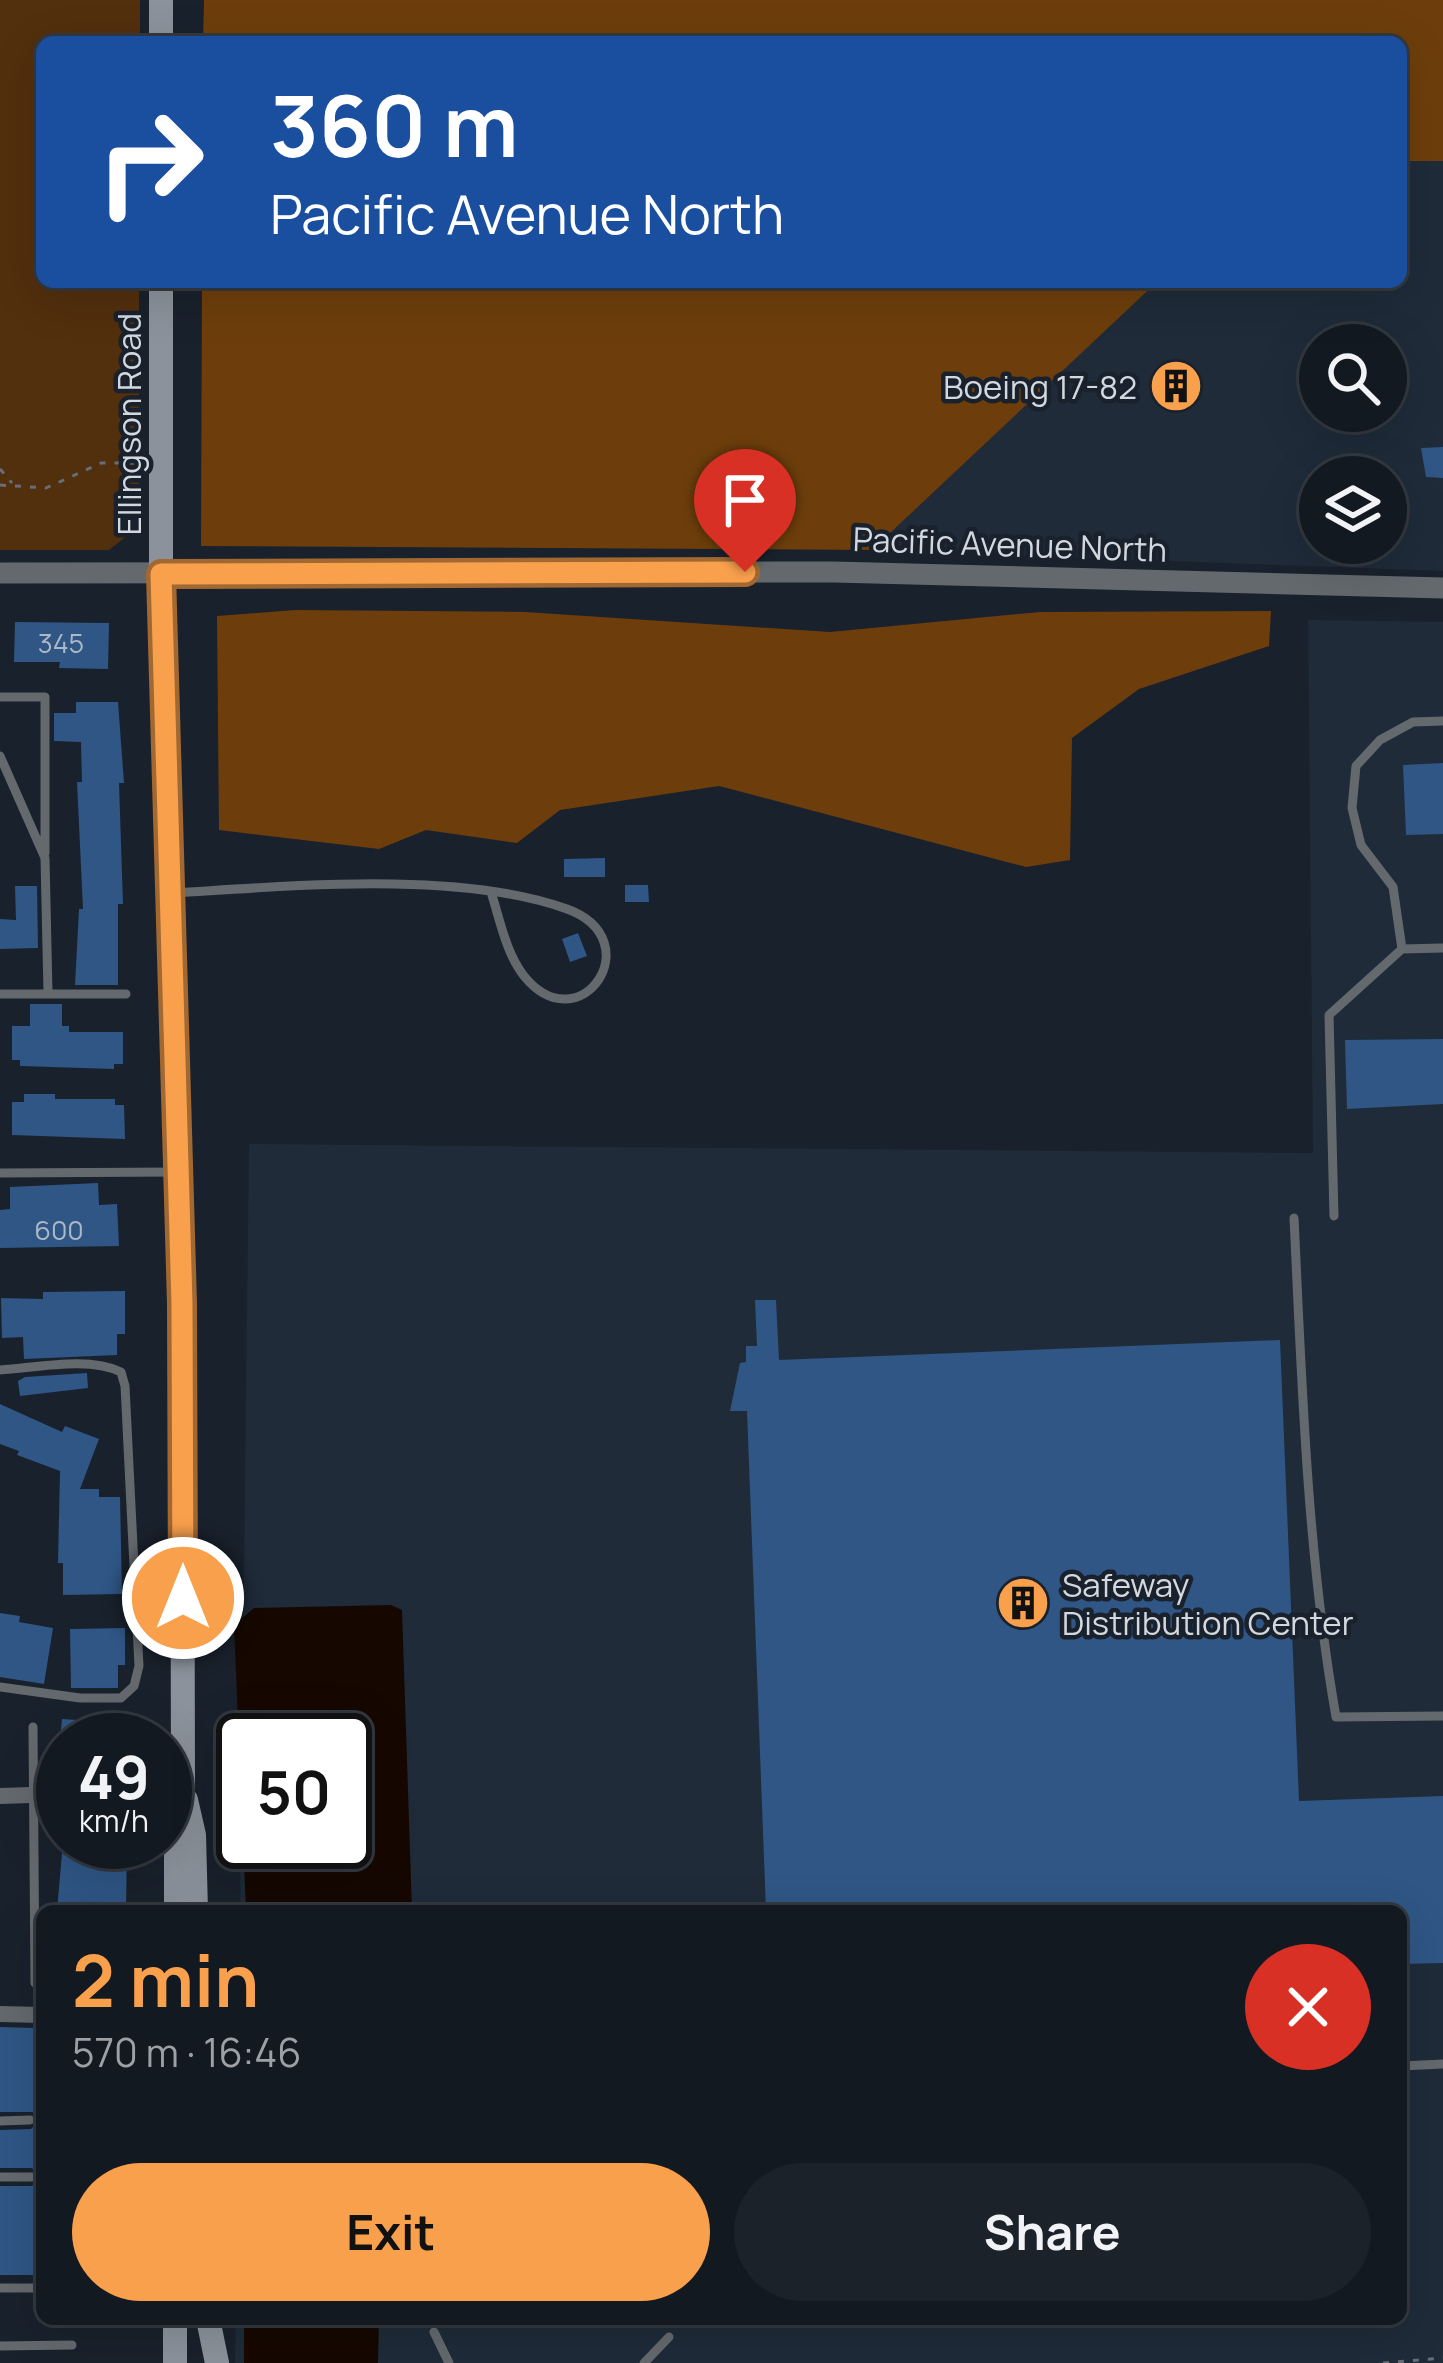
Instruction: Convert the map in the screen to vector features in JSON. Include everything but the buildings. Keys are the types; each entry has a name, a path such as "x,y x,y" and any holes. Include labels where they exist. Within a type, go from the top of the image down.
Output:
{"main road":[{"path":"161,0 161,36"},
{"name":"Ellingson Road","path":"161,288 161,574 178,1172 183,1598 178,1713"},
{"name":"Ellingson Road","path":"192,1830 196,1905"},
{"name":"Ellingson Road","path":"176,1869 176,1905"},
{"path":"175,2325 175,2363"},
{"path":"207,2363 208,2325"},
{"path":"209,2325 217,2363"}],"street":[{"name":"Pacific Avenue North","path":"0,573 834,572 1443,588"},
{"path":"0,1796 34,1795"},
{"path":"0,2014 36,2015"}],"lane":[{"path":"0,697 45,697 48,993"},
{"path":"1402,949 1393,886 1360,845 1352,808 1356,766 1380,740 1413,722 1443,721"},
{"path":"0,756 45,858"},
{"path":"170,893 417,886 491,892 535,898 596,925 607,958 593,989 578,999 560,1000 540,992 511,953 491,892"},
{"path":"1334,1216 1329,1015 1402,949 1443,948"},
{"path":"0,994 126,994"},
{"path":"0,1173 178,1172"},
{"path":"1294,1218 1319,1620 1336,1717 1443,1716"},
{"path":"0,1370 90,1365 121,1372 139,1666 134,1686 121,1698 0,1688"},
{"path":"135,1599 183,1598"},
{"path":"33,1727 35,1983"},
{"path":"1407,2066 1443,2064"},
{"path":"0,2120 30,2120"},
{"path":"0,2176 31,2177"},
{"path":"0,2288 33,2288"},
{"path":"434,2332 449,2363"},
{"path":"644,2363 668,2337"},
{"path":"0,2346 72,2345"}],"path":[{"path":"0,485 46,488 101,464 149,464"},
{"path":"0,470 13,484"},
{"path":"1383,2363 1443,2358"}],"shaded area":[{"path":"0,0 140,0 140,36 36,36 36,288 139,288 139,515 128,535 109,550 0,550"},
{"path":"204,0 1443,0 1443,161 1407,161 1407,36 203,36"},
{"path":"1407,161 1443,161 1443,571 872,550 1151,288 1407,288"},
{"path":"202,288 1151,288 872,550 201,546"},
{"path":"295,610 525,612 830,632 1040,612 1271,611 1269,646 1139,689 1072,738 1070,860 1026,867 719,786 560,810 517,843 426,830 379,849 219,830 217,616"},
{"path":"1308,620 1443,622 1443,2363 235,2363 236,2325 1407,2325 1407,1905 240,1905 240,1869 372,1869 372,1713 242,1713 249,1144 1313,1153"},
{"path":"391,1605 402,1610 412,1905 246,1905 244,1869 372,1869 372,1713 238,1713 234,1625 254,1608"},
{"path":"244,2325 379,2325 378,2363 244,2363"}],"place":[{"name":"Boeing 17-82","path":"1176,386"},
{"name":"Safeway Distribution Center","path":"1023,1603"}],"route":[{"path":"183,1598 182,1304 161,574 745,572"}]}
